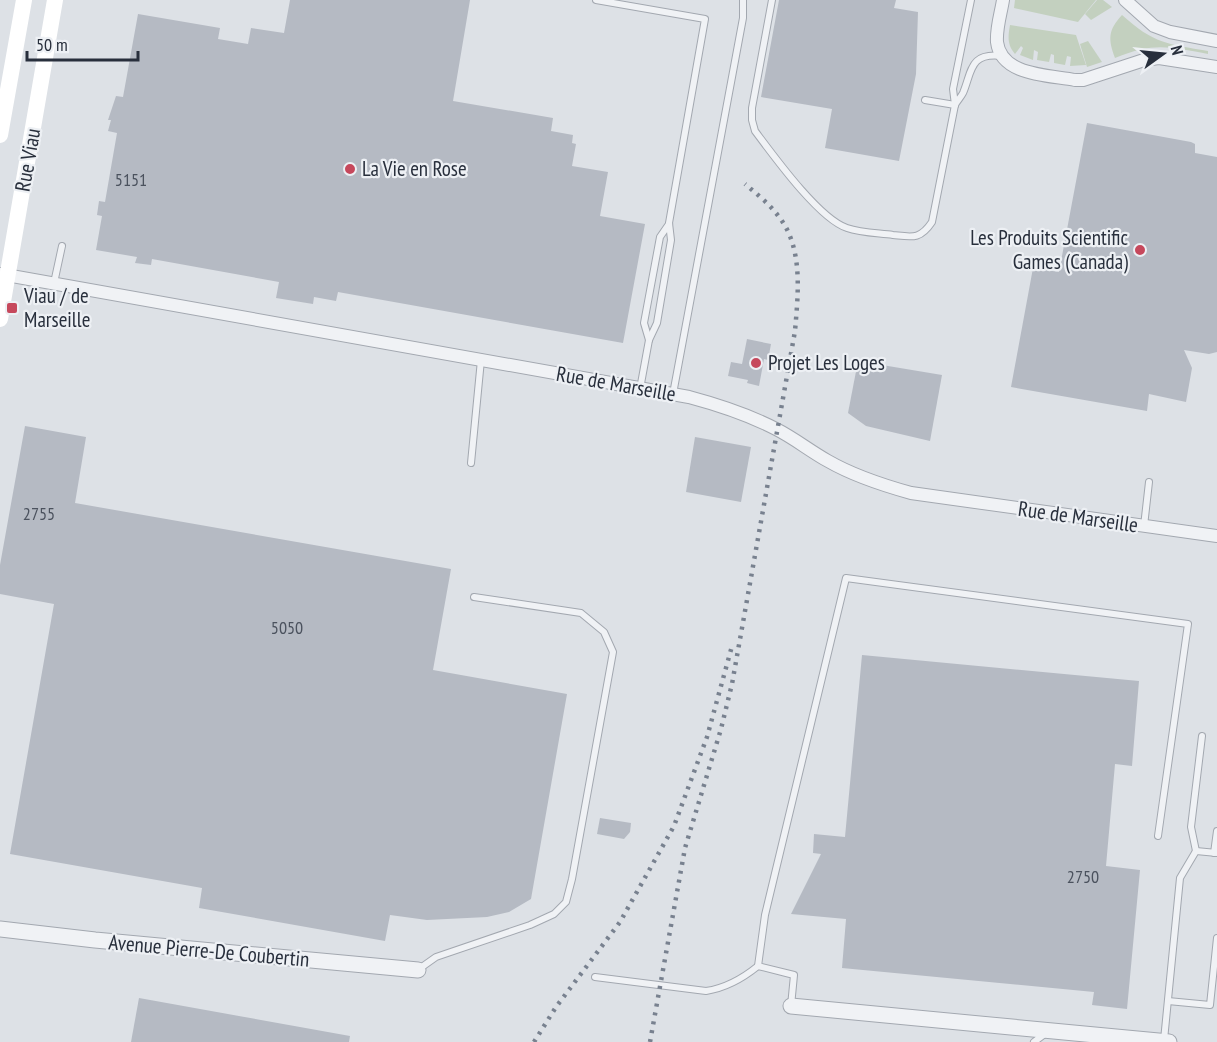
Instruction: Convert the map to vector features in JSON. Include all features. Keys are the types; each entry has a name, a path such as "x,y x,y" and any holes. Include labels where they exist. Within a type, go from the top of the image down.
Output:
{"main road":[{"name":"Rue Viau","path":"0,135 24,0"},
{"name":"Rue Viau","path":"0,319 4,274 55,0"}],"street":[{"path":"1003,0 998,44 1003,56 1012,65 1024,71 1075,80 1090,79 1144,60 1159,58 1217,67"},
{"path":"1125,0 1154,26 1170,32 1217,41"},
{"name":"Rue de Marseille","path":"4,274 673,394 711,403 754,419 778,430 831,463 890,487 931,496 1217,536"},
{"name":"Avenue Pierre-De Coubertin","path":"0,929 418,970"},
{"path":"791,1006 1045,1035 1169,1042"}],"lane":[{"path":"596,0 705,19 669,224 672,240 657,323 649,340 640,389"},
{"path":"673,394 741,28 743,0"},
{"path":"771,0 752,108 755,131 809,198 845,228 914,238 927,230 932,222 954,105 952,93 971,0"},
{"path":"954,105 963,94 966,80 976,62 987,56 1003,56"},
{"path":"925,100 954,105"},
{"path":"649,340 644,323 660,237 669,224"},
{"path":"54,283 62,246"},
{"path":"471,463 481,360"},
{"path":"1144,526 1149,482"},
{"path":"595,977 706,991 721,989 745,977 758,966 765,915 846,578 1188,624 1158,836"},
{"path":"418,970 436,957 530,925 554,914 566,902 613,652 604,632 581,613 474,597"},
{"path":"1164,1042 1180,878 1196,851 1191,826 1202,736"},
{"path":"1196,851 1215,853 1217,831"},
{"path":"1168,1001 1210,1005 1217,938"},
{"path":"758,966 794,975 791,1006"},
{"path":"1034,1042 1045,1035"}],"green space":[{"path":"1015,0 1096,0 1078,22 1014,8"},
{"path":"1097,0 1103,0 1112,7 1091,20 1085,14"},
{"path":"1122,15 1153,37 1172,44 1208,51 1208,54 1162,47 1141,50 1115,58 1111,35 1114,25"},
{"path":"1010,25 1076,35 1086,65 1070,66 1071,57 1067,56 1065,65 1054,63 1054,55 1051,54 1049,62 1037,60 1038,52 1034,50 1033,60 1020,55 1023,48 1021,46 1015,54 1009,40"},
{"path":"1088,41 1102,62 1087,67 1080,44"}],"building":[{"name":"La Vie en Rose","path":"290,0 470,0 453,101 553,118 551,131 573,135 572,143 576,144 572,166 608,172 600,216 645,224 623,343 338,292 336,301 314,297 313,304 276,298 279,282 152,259 151,265 135,263 137,257 96,250 102,216 97,215 99,201 105,202 117,133 108,131 111,120 108,120 116,96 123,97 138,14 220,28 218,39 248,44 251,28 284,33"},
{"path":"779,0 896,0 894,8 918,12 916,74 899,161 825,148 832,109 761,97"},
{"name":"Les Produits Scientific Games (Canada)","path":"1087,123 1191,142 1195,144 1195,153 1217,157 1217,352 1209,354 1184,350 1192,368 1186,402 1149,394 1147,411 1011,387 1033,268 1059,272"},
{"name":"Projet Les Loges","path":"747,339 771,344 768,360 764,359 759,386 747,383 748,380 728,376 731,362 742,364"},
{"path":"858,361 942,375 930,441 866,426 848,413"},
{"path":"25,426 86,437 75,503 451,569 433,670 567,694 531,899 509,912 487,917 427,920 390,915 385,941 199,908 202,888 10,854 54,604 0,594 0,565"},
{"path":"695,437 751,447 741,502 686,492"},
{"path":"862,655 1139,681 1132,766 1115,764 1106,866 1140,870 1127,1009 1092,1005 1094,992 842,968 846,919 791,914 821,854 813,853 814,834 845,837"},
{"path":"600,818 631,823 630,832 624,839 597,834"},
{"path":"139,998 350,1036 349,1042 131,1042"}],"railway":[{"path":"650,1042 685,848 721,729 732,684 795,331 798,274 789,233 765,201 745,184"},
{"path":"534,1042 556,1007 620,922 674,826 707,737 732,646"}],"place":[{"name":"La Vie en Rose","path":"350,169"},
{"name":"Les Produits Scientific Games (Canada)","path":"1140,250"},
{"name":"Viau / de Marseille","path":"12,308"},
{"name":"Projet Les Loges","path":"756,363"}]}
